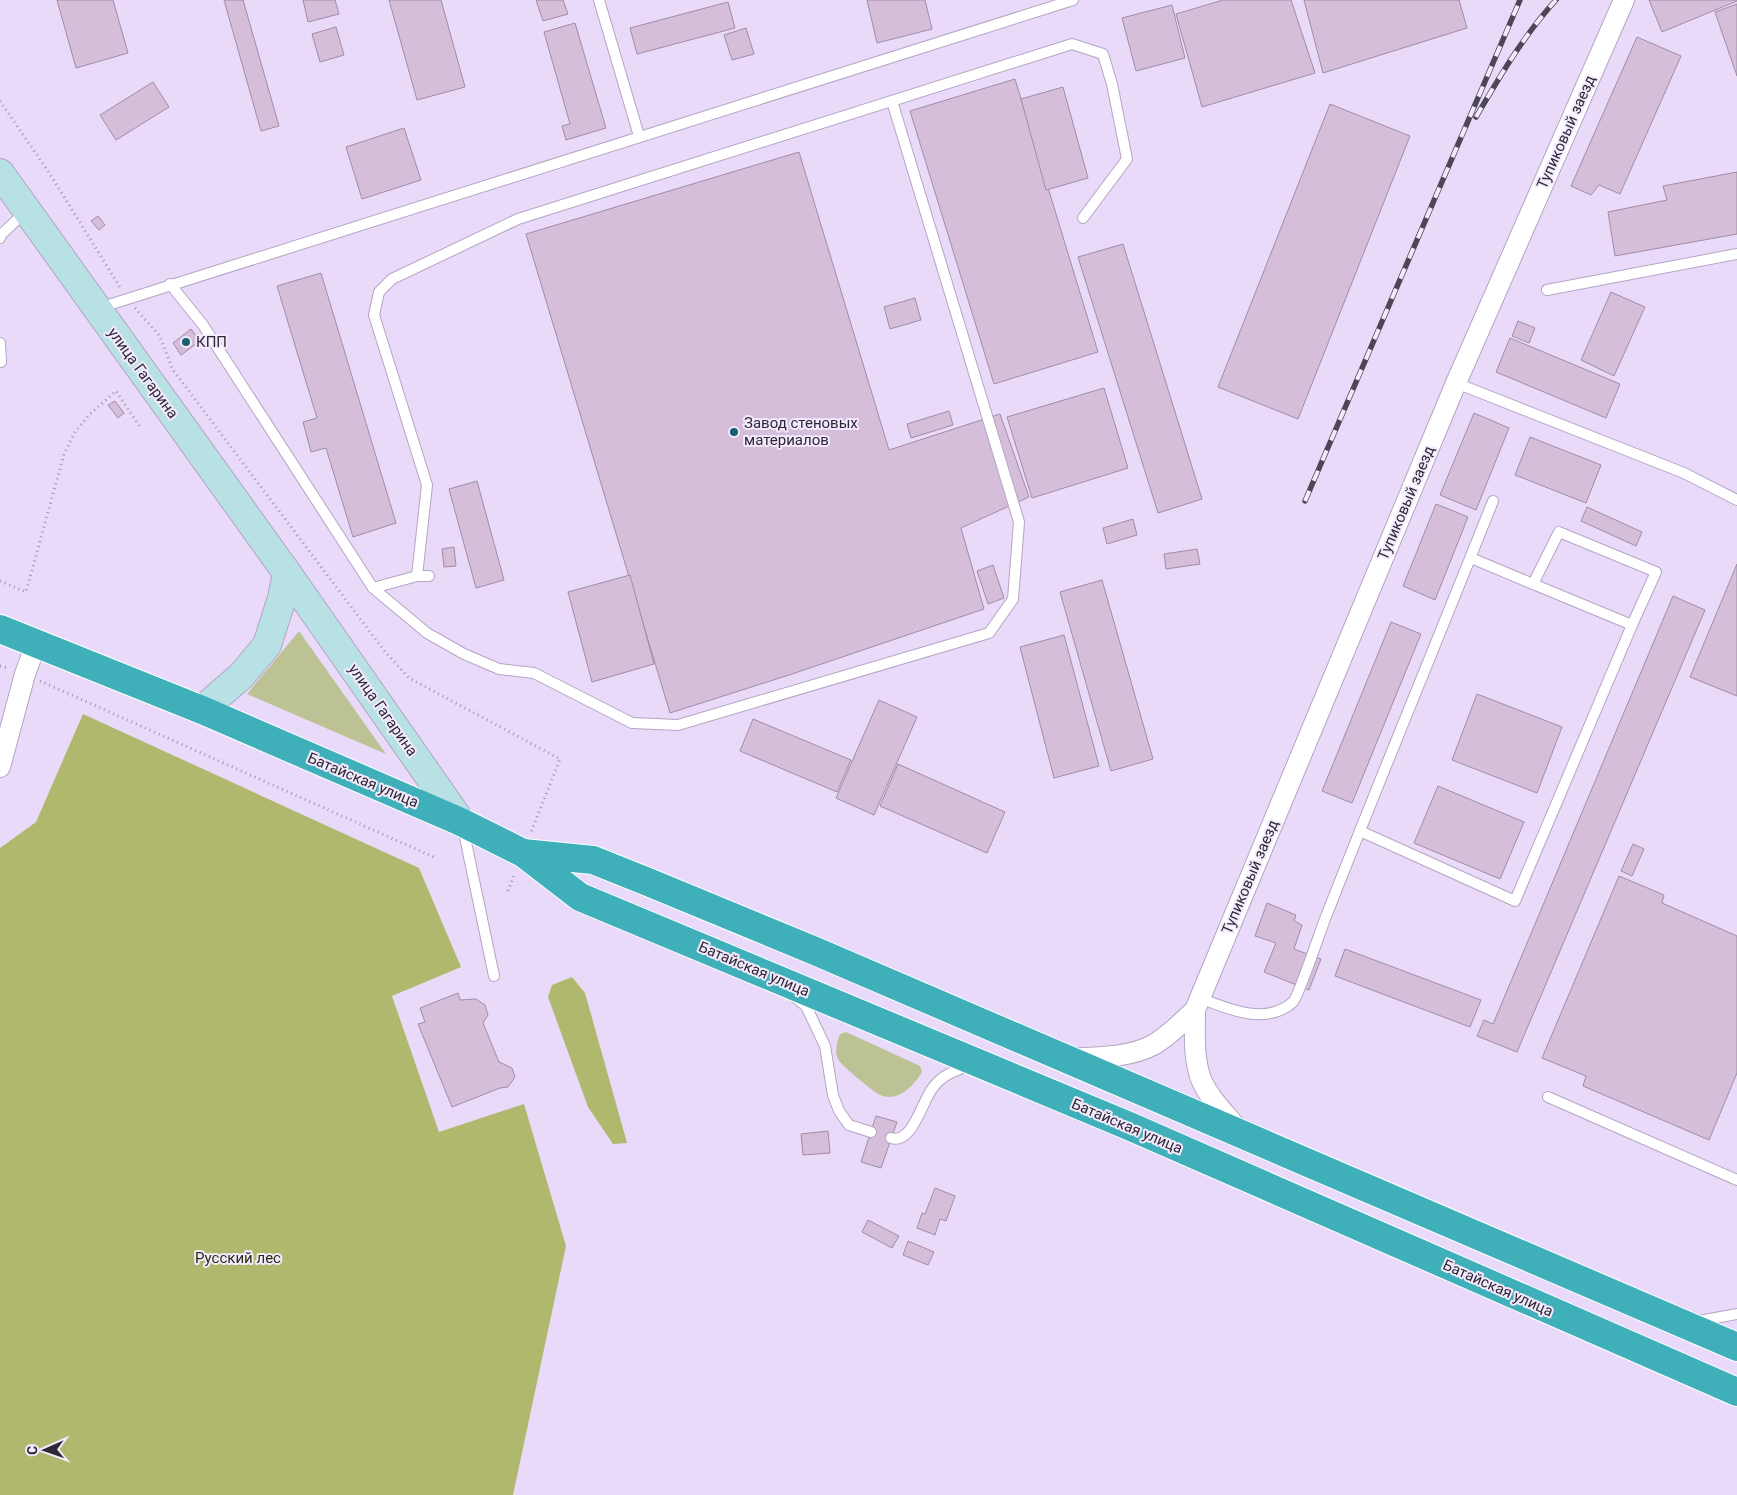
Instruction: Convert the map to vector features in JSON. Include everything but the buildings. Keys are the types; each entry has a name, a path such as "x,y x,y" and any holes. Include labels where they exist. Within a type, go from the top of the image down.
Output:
{"highway":[{"path":"0,628 36,644"},
{"name":"Батайская улица","path":"36,644 202,710 461,822 523,853 580,896 1138,1130 1737,1392"},
{"name":"Батайская улица","path":"523,853 593,860 815,951 1737,1346"}],"main road":[{"name":"улица Гагарина","path":"11,192 287,573 461,822"},
{"path":"202,710 242,675 267,645 282,598 287,573"}],"street":[{"name":"Тупиковый заезд","path":"1197,1004 1456,383 1624,0"},
{"path":"0,767 25,674 36,644"},
{"path":"1068,1059 1130,1053 1152,1046 1170,1034 1197,1004"},
{"path":"1197,1004 1196,1061 1202,1080 1212,1098 1242,1133"}],"lane":[{"path":"599,0 639,136"},
{"path":"96,308 1073,0"},
{"path":"417,576 427,485 374,315 379,292 392,280 518,219 1072,44 1103,54 1112,84 1127,159 1083,218"},
{"path":"170,284 203,325 373,588 427,632 464,654 499,669 534,673 632,723 678,726 989,633 1013,599 1019,522 892,101"},
{"path":"0,238 11,192"},
{"path":"1547,290 1737,254"},
{"path":"0,342 1,362"},
{"path":"1456,383 1684,473 1737,500"},
{"path":"1197,1004 1257,1014 1278,1011 1294,1001 1360,831 1493,502"},
{"path":"1360,831 1514,901 1656,572 1559,532 1533,584"},
{"path":"1471,558 1632,625"},
{"path":"373,588 417,576 429,576"},
{"path":"461,822 494,976"},
{"path":"771,976 806,1006 825,1046 834,1095 839,1111 849,1125 870,1132"},
{"path":"891,1138 897,1140 903,1138 911,1129 932,1088 948,1073 977,1063"},
{"path":"1548,1097 1737,1180"},
{"path":"1684,1324 1737,1314"}],"path":[{"path":"0,101 50,174 127,298 159,335 173,370 386,653 410,678 560,759 508,891"},
{"path":"0,581 26,592 64,454 75,432 90,414 116,391 140,427"},
{"path":"0,666 25,674 436,858"}],"green space":[{"path":"299,631 386,754 247,694"},
{"name":"Русский лес","path":"83,714 419,868 461,967 392,996 439,1132 524,1104 566,1246 513,1495 0,1495 0,848 36,822"},
{"path":"572,977 585,993 627,1143 613,1144 588,1107 548,997 552,985"},
{"path":"846,1032 920,1066 922,1072 909,1088 897,1095 885,1097 878,1094 856,1077 837,1057 836,1052 840,1034"}],"railway":[{"path":"1305,501 1520,0"},
{"path":"1476,117 1503,71 1544,13 1556,0"}],"place":[{"name":"КПП","path":"186,342"},
{"name":"Завод стеновых материалов","path":"734,432"}]}
